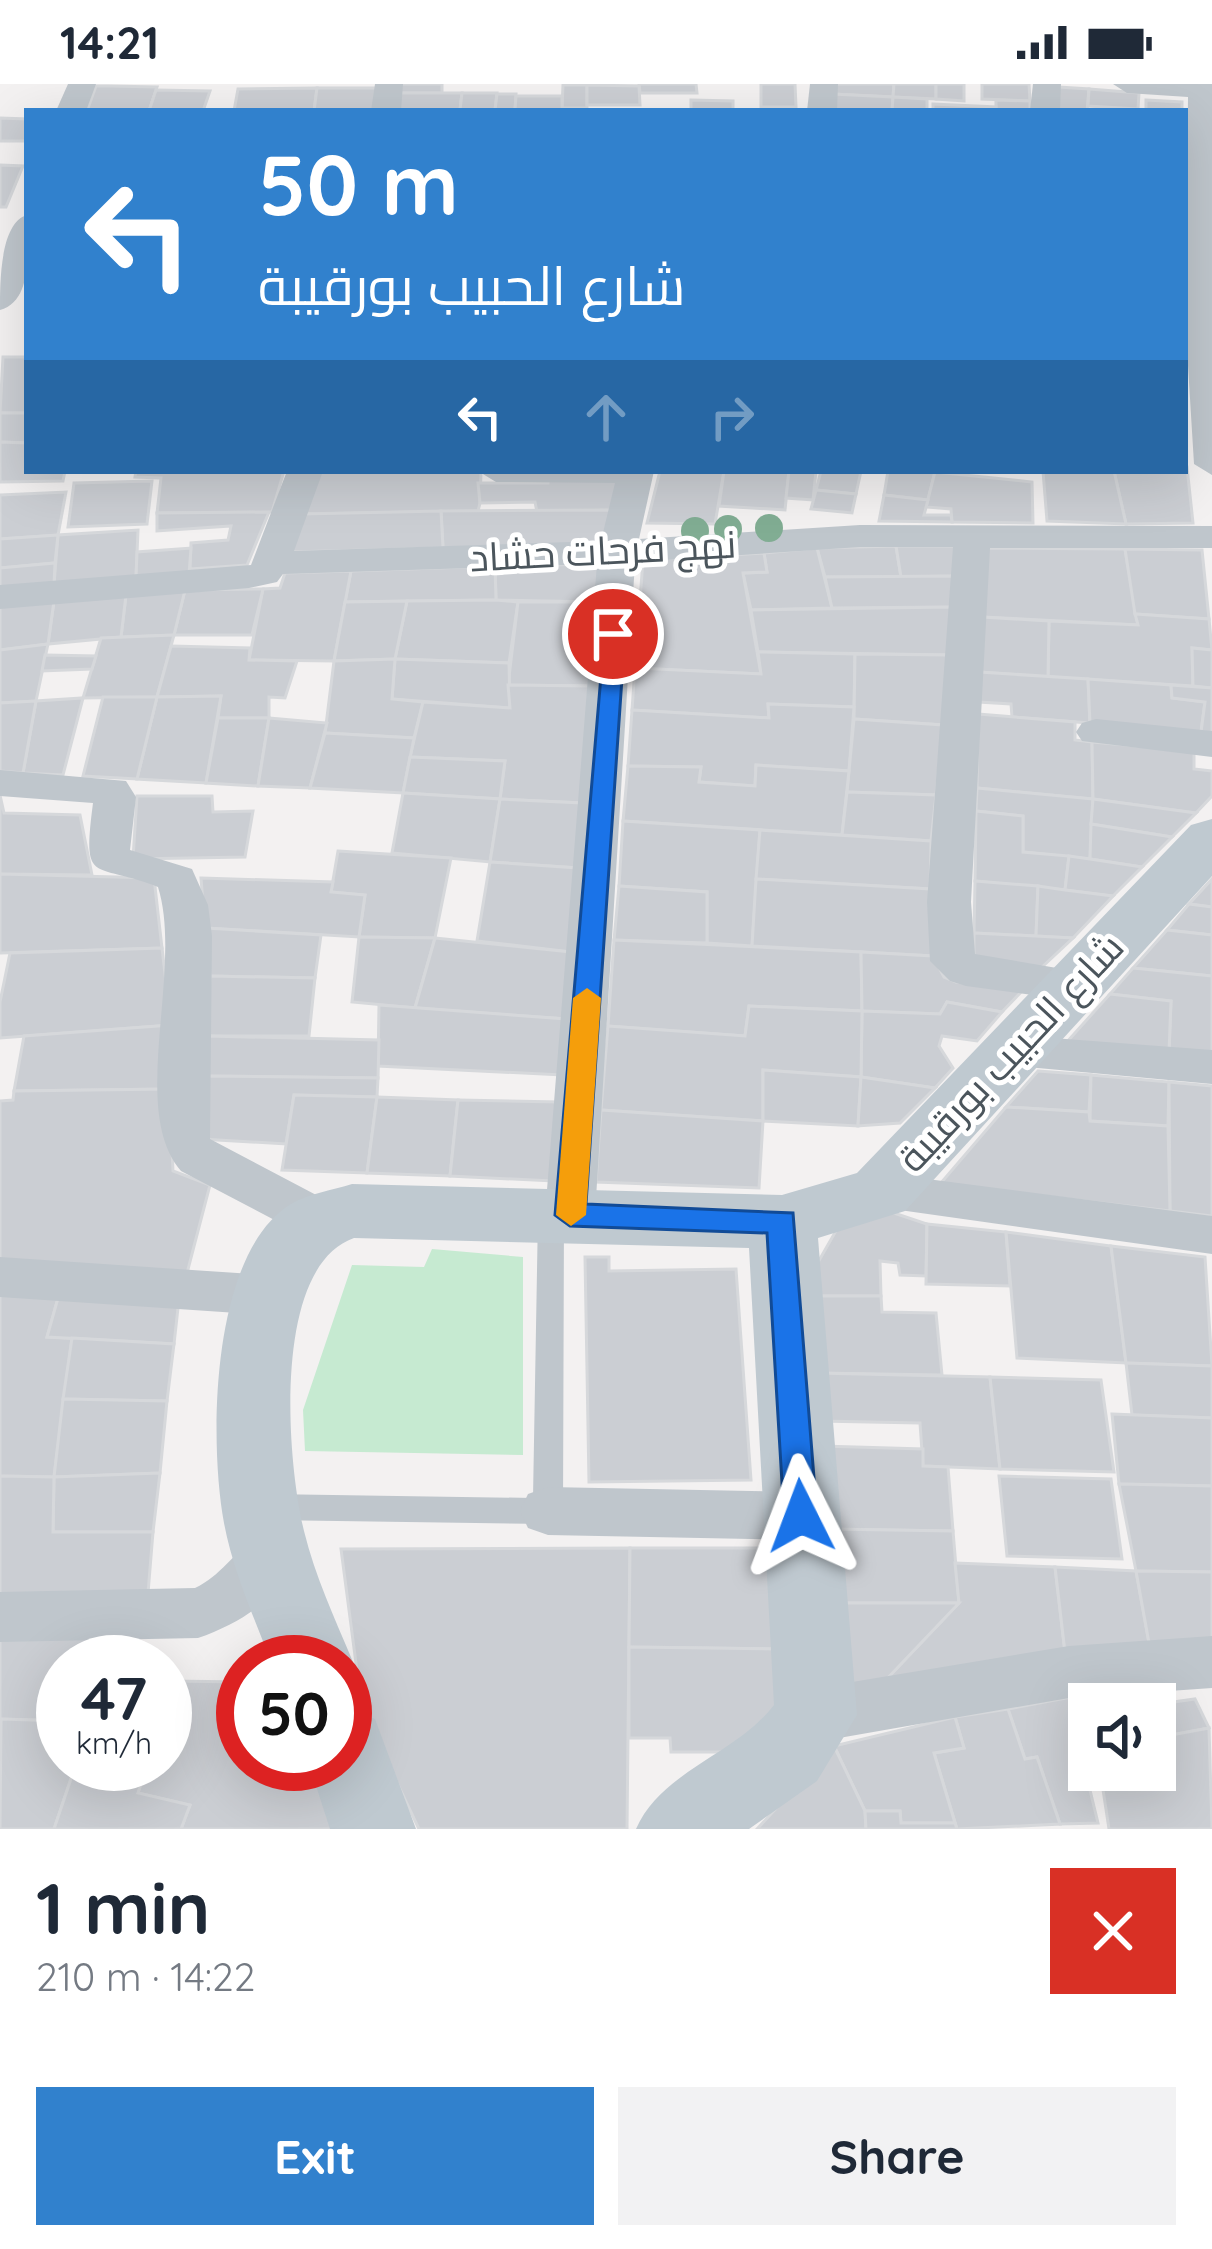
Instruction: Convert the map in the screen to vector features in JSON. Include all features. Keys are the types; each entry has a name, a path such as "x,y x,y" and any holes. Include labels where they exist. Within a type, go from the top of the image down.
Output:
{"main road":[{"name":"شارع الحبيب بورقيبة","path":"321,1221 352,1210 782,1222 881,1192 1070,984 1206,852"},
{"path":"303,1635 266,1530 256,1379 266,1295 280,1262 321,1221"},
{"path":"679,1829 787,1754 816,1715 782,1222"},
{"path":"360,1791 373,1829"}],"street":[{"path":"1127,84 1205,101 1196,203 1208,334 1212,464"},
{"path":"0,300 24,232"},
{"path":"272,563 303,474"},
{"path":"561,1214 617,552 635,474"},
{"name":"نهج فرحات حشاد","path":"0,597 249,577 264,574 272,563 617,552 860,536 1212,537"},
{"path":"972,536 949,902 953,961 966,970 1070,984"},
{"path":"1096,732 1212,744"},
{"path":"0,783 111,791 116,797 108,855 121,865 158,869 177,879 183,898 189,1000 186,1144 198,1158 321,1221"},
{"path":"1012,1052 1212,1067"},
{"path":"881,1192 1212,1235"},
{"path":"0,1276 266,1295"},
{"path":"548,1511 801,1516"},
{"path":"0,1617 198,1613 232,1598 266,1530"},
{"path":"816,1715 1069,1672 1212,1662"}],"lane":[{"path":"266,1530 548,1511 561,1214"}],"green space":[{"path":"432,1249 523,1257 523,1455 305,1451 303,1410 352,1265 424,1267"}],"building":[{"path":"400,84 442,84 442,93 399,93"},
{"path":"639,84 696,84 697,93 640,93"},
{"path":"761,84 795,84 796,107 761,107"},
{"path":"833,84 894,84 893,97 832,94"},
{"path":"894,84 936,84 936,99 893,97"},
{"path":"936,84 964,84 964,101 936,99"},
{"path":"982,84 1029,84 1030,101 982,99"},
{"path":"563,85 587,85 587,108 562,108"},
{"path":"587,85 639,86 640,105 587,105"},
{"path":"96,86 157,87 150,108 88,108"},
{"path":"1058,87 1089,89 1087,108 1057,108"},
{"path":"317,88 314,108 235,108 238,89"},
{"path":"317,88 377,88 375,108 314,108"},
{"path":"1089,89 1139,93 1138,108 1088,106"},
{"path":"156,90 210,91 204,108 150,108"},
{"path":"399,93 462,93 460,108 397,108"},
{"path":"462,93 497,93 495,108 460,108"},
{"path":"497,94 516,94 515,108 495,108"},
{"path":"832,94 893,97 892,108 830,108"},
{"path":"516,96 562,96 562,108 515,108"},
{"path":"893,97 927,99 927,108 892,108"},
{"path":"691,100 733,101 733,108 691,108"},
{"path":"996,100 1030,101 1030,108 996,108"},
{"path":"1146,100 1182,102 1182,108 1146,108"},
{"path":"933,104 996,107 996,108 933,108"},
{"path":"0,118 24,119 24,141 0,141"},
{"path":"0,165 23,166 6,207 0,207"},
{"path":"3,357 24,357 24,413 0,413"},
{"path":"0,413 24,413 24,443 0,442"},
{"path":"0,442 24,443 24,474 64,474 63,481 0,482"},
{"path":"283,474 272,512 157,513 161,478 135,477"},
{"path":"314,474 481,474 478,511 302,514"},
{"path":"550,474 621,474 612,510 537,512 535,502 480,503 478,483 548,483"},
{"path":"659,474 723,474 715,524 647,523"},
{"path":"724,474 789,474 785,510 719,506"},
{"path":"789,474 816,474 813,500 786,498"},
{"path":"820,474 860,474 856,494 816,490"},
{"path":"888,474 934,474 928,500 884,495"},
{"path":"934,474 1032,482 1033,523 952,522 951,509 926,507"},
{"path":"1043,474 1115,474 1126,524 1047,521"},
{"path":"1115,474 1188,474 1193,523 1126,524"},
{"path":"152,481 147,524 68,527 74,483"},
{"path":"816,490 856,494 852,513 811,509"},
{"path":"66,492 58,535 0,539 0,495"},
{"path":"884,495 928,500 924,515 951,515 952,522 879,521"},
{"path":"612,510 604,544 443,548 441,511"},
{"path":"441,511 443,548 290,552 302,514"},
{"path":"269,512 247,565 190,569 191,543 228,540 231,526 157,531 157,513"},
{"path":"138,530 136,578 54,584 58,535"},
{"path":"58,535 55,563 0,568 0,539"},
{"path":"896,546 901,577 825,577 817,548"},
{"path":"896,546 956,546 954,576 901,577"},
{"path":"191,548 189,574 136,578 137,552"},
{"path":"817,548 832,608 751,610 743,573 767,572 764,553"},
{"path":"985,548 1125,549 1138,625 982,617"},
{"path":"1125,549 1202,550 1209,619 1135,614"},
{"path":"764,553 767,572 743,573 761,674 635,668 643,560"},
{"path":"55,563 54,584 0,588 0,568"},
{"path":"601,564 598,602 496,600 495,566"},
{"path":"495,566 496,600 345,602 351,571"},
{"path":"351,571 334,661 249,660 263,589 280,588 285,573"},
{"path":"954,576 951,607 832,608 825,577"},
{"path":"263,589 252,635 174,635 185,590"},
{"path":"185,590 174,635 121,637 126,595"},
{"path":"126,595 121,637 48,644 54,601"},
{"path":"54,601 48,644 0,650 0,606"},
{"path":"407,601 518,602 509,663 395,659"},
{"path":"407,601 395,659 334,661 345,602"},
{"path":"518,602 598,602 591,686 508,685"},
{"path":"951,607 949,655 758,652 751,610"},
{"path":"1135,614 1209,619 1212,650 1192,648 1193,686 1048,677 1049,621 1138,625"},
{"path":"982,617 1049,621 1048,677 979,672"},
{"path":"174,635 157,697 83,698 101,638"},
{"path":"48,644 36,701 0,703 0,650"},
{"path":"171,646 250,648 249,660 297,661 285,698 269,697 269,718 218,718 221,696 157,697"},
{"path":"1192,648 1212,650 1212,688 1193,686"},
{"path":"758,652 855,654 854,707 768,704 769,718 632,710 635,668 761,674"},
{"path":"855,654 949,655 943,725 854,719"},
{"path":"45,655 96,656 92,669 42,671"},
{"path":"395,659 509,663 510,708 392,699"},
{"path":"395,659 392,699 423,702 414,738 325,733 334,661"},
{"path":"979,672 1088,679 1090,723 1012,717 1011,704 979,702"},
{"path":"1088,679 1171,685 1172,698 1205,702 1201,732 1090,723"},
{"path":"508,685 591,686 582,803 500,799 505,761 410,757 423,702 510,708"},
{"path":"1171,685 1212,688 1212,733 1201,732 1205,702 1172,698"},
{"path":"221,696 206,783 137,779 157,697"},
{"path":"103,697 157,697 137,779 83,776"},
{"path":"83,698 63,775 23,773 36,701"},
{"path":"36,701 23,773 0,771 0,703"},
{"path":"768,704 854,707 849,771 756,765 755,786 699,782 701,767 628,766 632,710 769,718"},
{"path":"978,714 1075,722 1075,740 1092,742 1093,799 977,788"},
{"path":"218,718 269,718 258,786 206,783"},
{"path":"269,718 327,723 310,788 258,786"},
{"path":"854,719 943,725 936,795 847,792"},
{"path":"325,733 414,738 403,793 310,788"},
{"path":"1092,742 1194,751 1194,769 1212,771 1212,796 1196,813 1093,799"},
{"path":"410,757 505,761 500,799 403,793"},
{"path":"756,765 849,771 842,835 623,821 628,766 701,767 699,782 755,786"},
{"path":"977,788 1093,799 1090,859 1023,852 1023,816 976,811"},
{"path":"847,792 936,795 931,841 842,835"},
{"path":"403,793 500,799 490,862 392,853"},
{"path":"0,795 4,813 80,815 92,875 0,874"},
{"path":"137,796 212,796 213,812 253,811 245,857 133,859"},
{"path":"500,799 582,803 578,868 490,862"},
{"path":"1093,799 1196,813 1172,837 1091,824"},
{"path":"976,811 1023,816 1023,852 1069,856 1065,890 975,881"},
{"path":"623,821 760,830 752,946 707,943 707,892 619,886"},
{"path":"1091,824 1172,837 1142,867 1090,859"},
{"path":"760,830 931,841 930,889 756,879"},
{"path":"338,851 451,858 435,938 359,937 365,895 331,892"},
{"path":"1069,856 1142,867 1113,896 1065,890"},
{"path":"490,862 578,868 571,952 477,941"},
{"path":"0,874 154,878 162,948 0,953"},
{"path":"201,878 333,882 331,892 365,895 359,937 205,928"},
{"path":"756,879 930,889 933,956 752,946"},
{"path":"1212,879 1212,907 1189,904"},
{"path":"975,881 1038,886 1036,936 974,933"},
{"path":"619,886 707,892 707,943 614,940"},
{"path":"1038,886 1113,896 1073,938 1036,936"},
{"path":"1189,904 1212,907 1212,935 1167,930"},
{"path":"205,928 321,935 315,978 210,976"},
{"path":"1167,930 1212,935 1212,976 1133,968"},
{"path":"974,933 1073,938 1041,968 974,961"},
{"path":"359,937 435,938 415,1008 352,1002"},
{"path":"435,938 571,952 566,1019 415,1008"},
{"path":"614,940 861,952 862,1011 749,1006 745,1036 608,1026"},
{"path":"162,948 171,1025 0,1038 0,1002 10,953"},
{"path":"861,952 933,956 944,977 956,982 1022,991 1002,1012 947,1002 940,1014 862,1011"},
{"path":"1133,968 1212,976 1212,1055 1169,1052 1171,1001 1110,994"},
{"path":"210,976 315,978 309,1036 207,1036"},
{"path":"1110,994 1171,1001 1169,1052 1066,1043"},
{"path":"947,1002 1002,1012 977,1041 942,1036 939,1046 953,1068 935,1088 861,1077 862,1011 940,1014"},
{"path":"379,1005 566,1019 562,1075 378,1066"},
{"path":"749,1006 862,1011 861,1077 763,1070 763,1121 601,1110 608,1026 745,1036"},
{"path":"171,1025 169,1089 14,1091 24,1036"},
{"path":"207,1036 379,1040 378,1078 204,1076"},
{"path":"763,1070 861,1077 858,1126 763,1121"},
{"path":"1038,1071 1091,1075 1089,1112 1006,1107"},
{"path":"1091,1075 1169,1082 1168,1126 1090,1121"},
{"path":"204,1076 378,1078 377,1097 294,1095 286,1144 201,1139"},
{"path":"861,1077 935,1088 900,1123 858,1126"},
{"path":"1169,1082 1212,1086 1212,1216 1170,1211"},
{"path":"169,1089 173,1171 210,1185 186,1277 0,1267 0,1101 13,1100 14,1091"},
{"path":"294,1095 377,1097 367,1173 282,1170"},
{"path":"377,1097 458,1100 450,1176 367,1173"},
{"path":"458,1100 559,1102 553,1181 450,1176"},
{"path":"1006,1107 1089,1112 1090,1121 1168,1126 1170,1211 940,1184"},
{"path":"601,1110 763,1121 759,1188 596,1182"},
{"path":"888,1211 927,1224 926,1276 900,1275 898,1263 880,1261 881,1296 810,1296 817,1264 841,1222"},
{"path":"927,1224 1006,1232 1010,1286 926,1284"},
{"path":"1006,1232 1111,1246 1126,1363 1017,1358"},
{"path":"1111,1246 1205,1257 1212,1366 1126,1363"},
{"path":"585,1257 609,1257 609,1271 736,1269 751,1480 589,1482"},
{"path":"0,1288 60,1291 47,1337 72,1338 54,1477 0,1476"},
{"path":"60,1291 179,1299 174,1344 47,1337"},
{"path":"810,1296 881,1296 882,1312 936,1313 942,1375 816,1373"},
{"path":"72,1338 174,1344 167,1401 63,1399"},
{"path":"1126,1363 1212,1366 1212,1418 1132,1415"},
{"path":"816,1373 990,1377 1000,1469 923,1466 920,1423 819,1421"},
{"path":"990,1377 1101,1380 1114,1472 1000,1469"},
{"path":"63,1399 167,1401 160,1473 54,1477"},
{"path":"1112,1414 1212,1418 1212,1486 1119,1484"},
{"path":"821,1446 923,1449 923,1466 948,1467 953,1531 827,1529"},
{"path":"160,1473 153,1532 53,1532 54,1477"},
{"path":"0,1476 54,1477 53,1532 153,1532 148,1593 0,1605"},
{"path":"999,1476 1111,1479 1122,1559 1007,1556"},
{"path":"1119,1484 1212,1486 1212,1572 1136,1571"},
{"path":"827,1529 953,1531 959,1603 833,1603"},
{"path":"630,1548 627,1829 419,1829 372,1730 372,1635 352,1635 341,1549"},
{"path":"630,1548 775,1548 779,1649 629,1647"},
{"path":"955,1563 1055,1567 1066,1661 881,1685 959,1603"},
{"path":"1055,1567 1136,1571 1151,1654 1066,1661"},
{"path":"1136,1571 1212,1572 1212,1652 1151,1654"},
{"path":"833,1603 959,1603 881,1685 840,1695"},
{"path":"0,1631 94,1634 36,1635 36,1720 1,1719 0,1724"},
{"path":"629,1647 779,1649 784,1736 746,1752 671,1752 670,1738 629,1738"},
{"path":"192,1681 216,1682 216,1791 329,1791 345,1829 181,1829 190,1805 138,1793 192,1791"},
{"path":"1068,1698 1068,1791 1090,1791 1098,1823 1060,1824 1037,1757 1025,1759 1008,1709"},
{"path":"1195,1699 1209,1728 1176,1734 1176,1702"},
{"path":"1008,1709 1025,1759 1037,1757 1060,1824 957,1829 934,1753 964,1748 955,1717"},
{"path":"955,1717 964,1748 934,1753 955,1823 901,1823 900,1811 865,1811 834,1746"},
{"path":"1,1719 36,1720 36,1791 67,1791 54,1829 0,1829"},
{"path":"1209,1728 1212,1829 1109,1829 1103,1791 1176,1791 1176,1734"},
{"path":"834,1746 865,1811 866,1829 757,1829"},
{"path":"67,1791 139,1791 190,1805 181,1829 54,1829"},
{"path":"865,1811 900,1811 901,1823 955,1823 957,1829 866,1829"}],"slow traffic":[{"path":"571,1215 587,998"}],"route":[{"path":"613,634 570,1215 782,1222 801,1516"}]}
